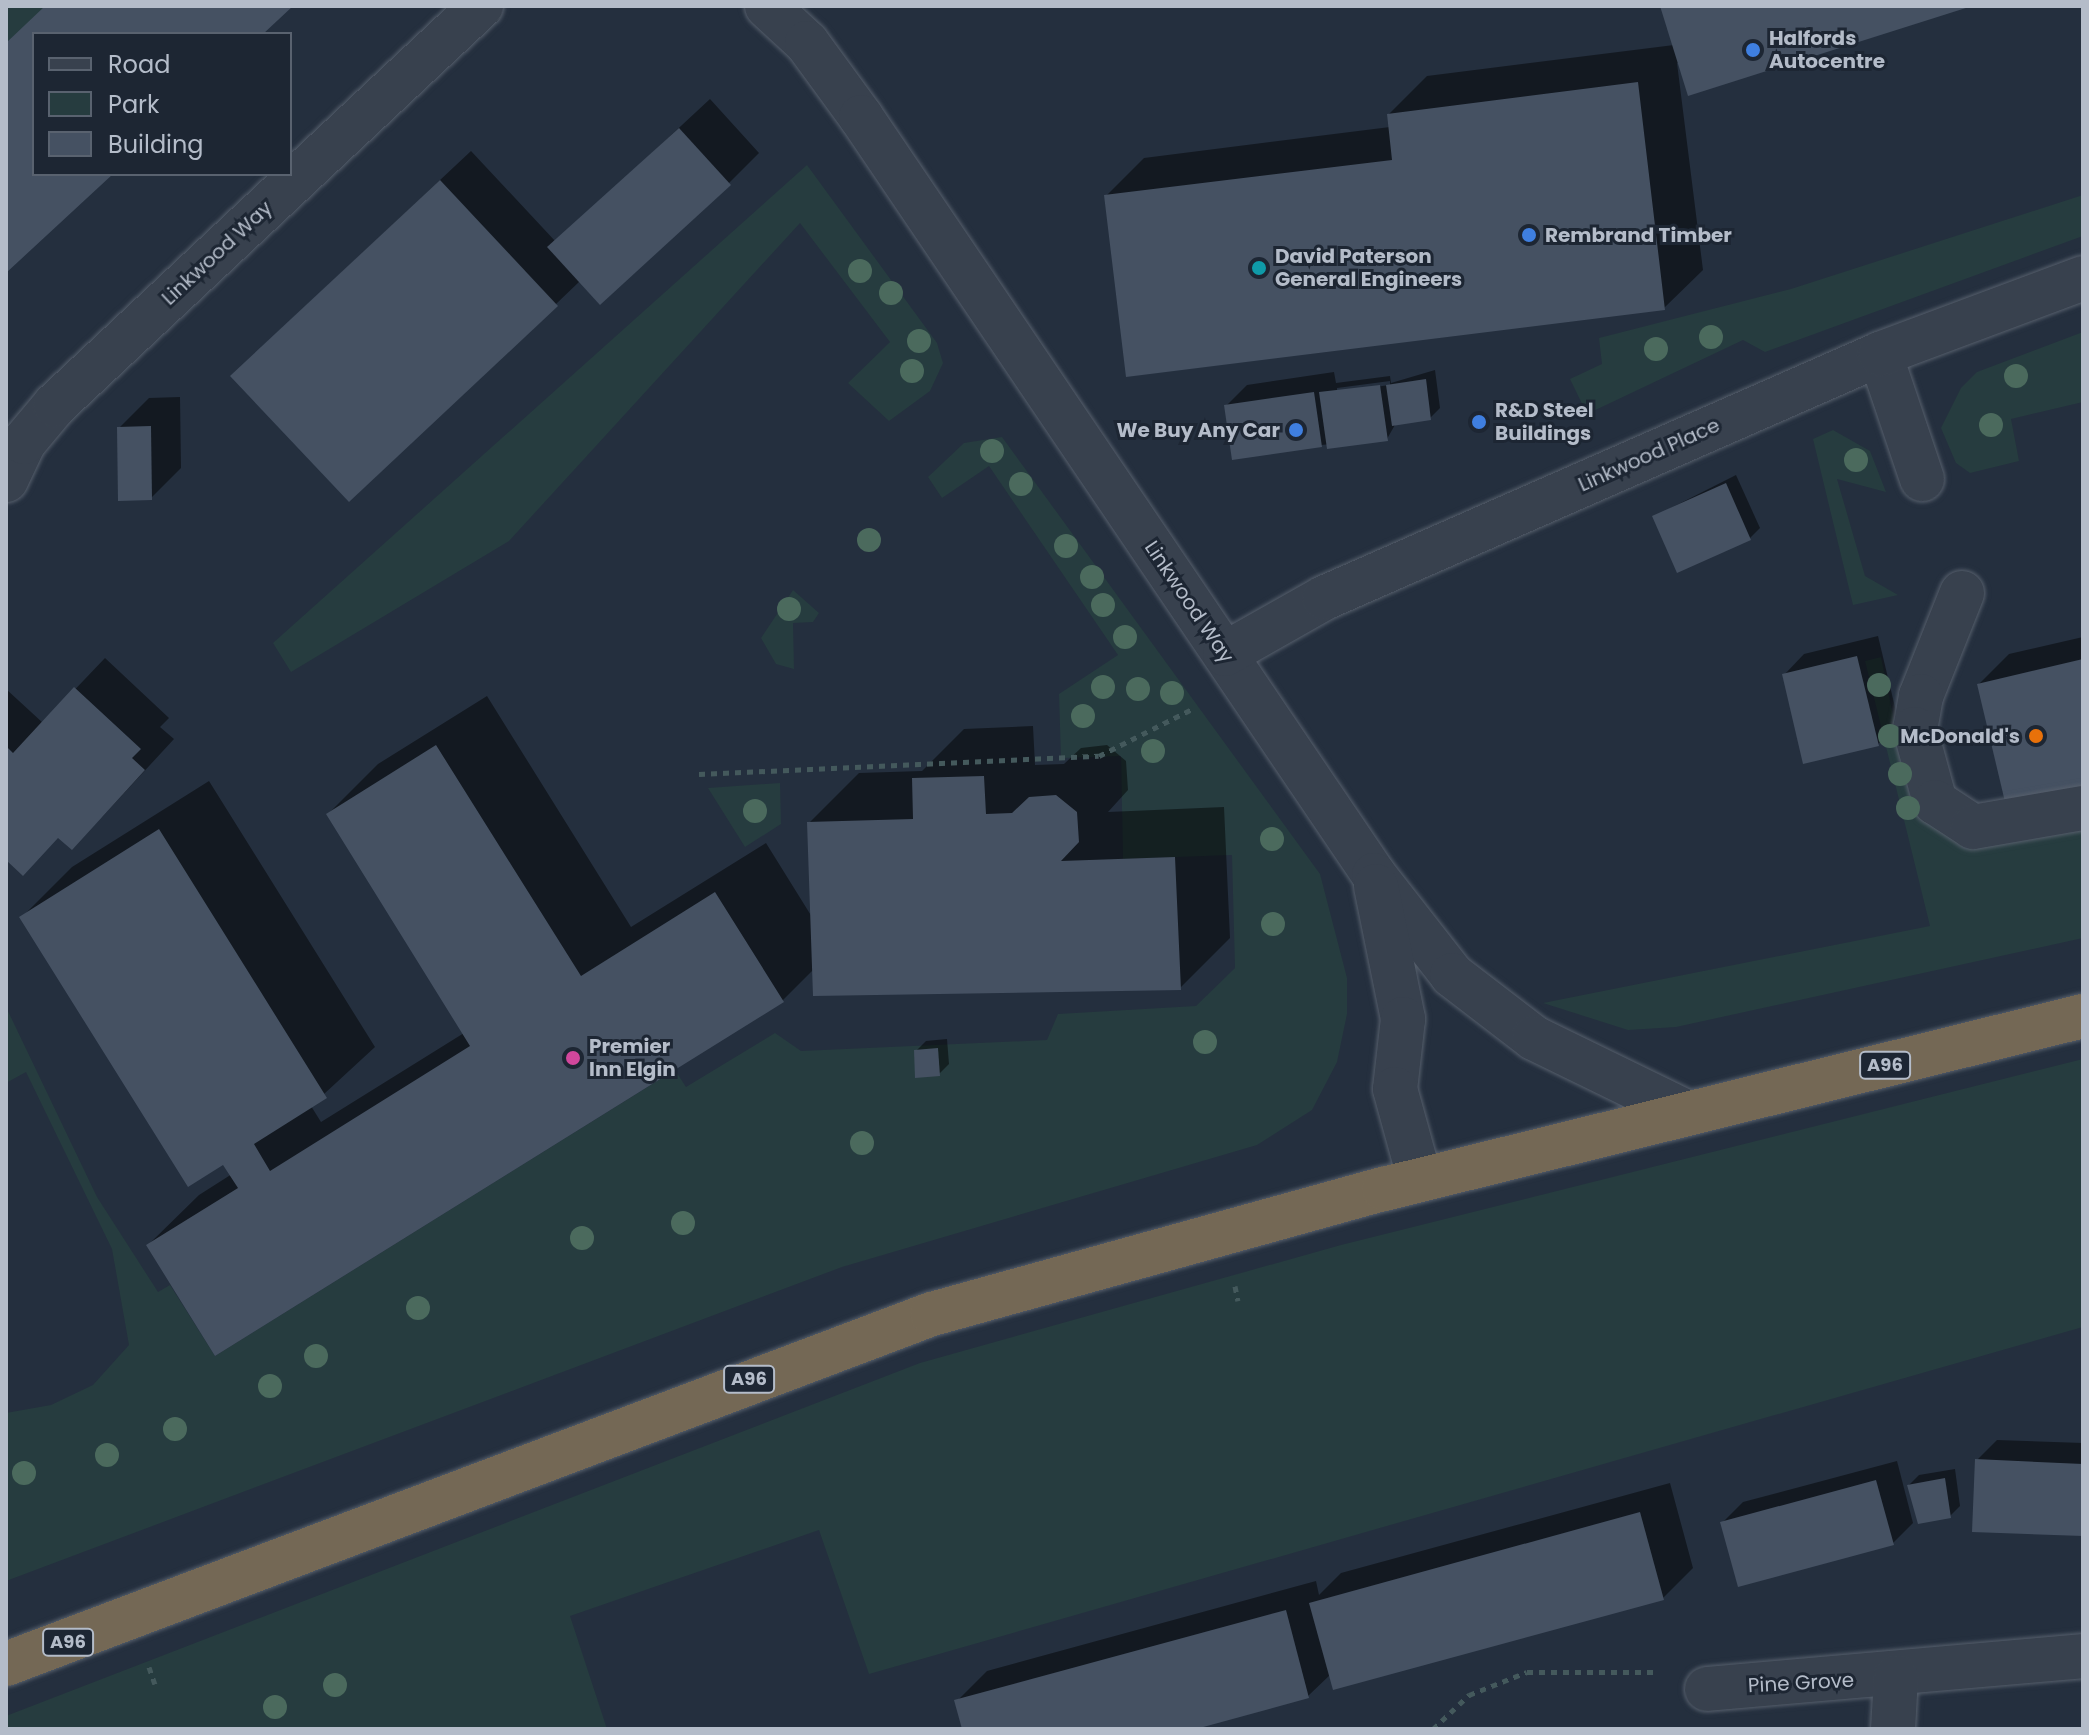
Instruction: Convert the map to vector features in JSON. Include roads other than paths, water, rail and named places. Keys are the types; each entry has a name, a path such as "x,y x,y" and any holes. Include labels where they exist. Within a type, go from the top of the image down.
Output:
{"highway":[{"name":"A96","path":"6,1664 932,1314 1420,1180 2083,1016"}],"street":[{"name":"Linkwood Way","path":"6,480 24,442 55,405 481,6"},
{"name":"Linkwood Way","path":"767,6 807,43 861,117 1374,875 1452,975 1491,1008 1534,1038 1688,1113"},
{"name":"Linkwood Place","path":"1234,668 1324,598 1880,354 2083,278"},
{"path":"1880,354 1922,479"},
{"path":"1962,593 1921,696 1915,729 1935,802 1973,827 2083,808"},
{"path":"1374,875 1403,1019 1395,1089 1420,1180"},
{"name":"Pine Grove","path":"1707,1689 1896,1677 2083,1656"},
{"path":"1893,1729 1896,1677"}],"place":[{"name":"Halfords Autocentre","path":"1753,50"},
{"name":"Rembrand Timber","path":"1529,235"},
{"name":"David Paterson General Engineers","path":"1259,268"},
{"name":"R&D Steel Buildings","path":"1479,422"},
{"name":"We Buy Any Car","path":"1296,430"},
{"name":"McDonald's","path":"2036,736"},
{"name":"Premier Inn Elgin","path":"573,1058"}]}
